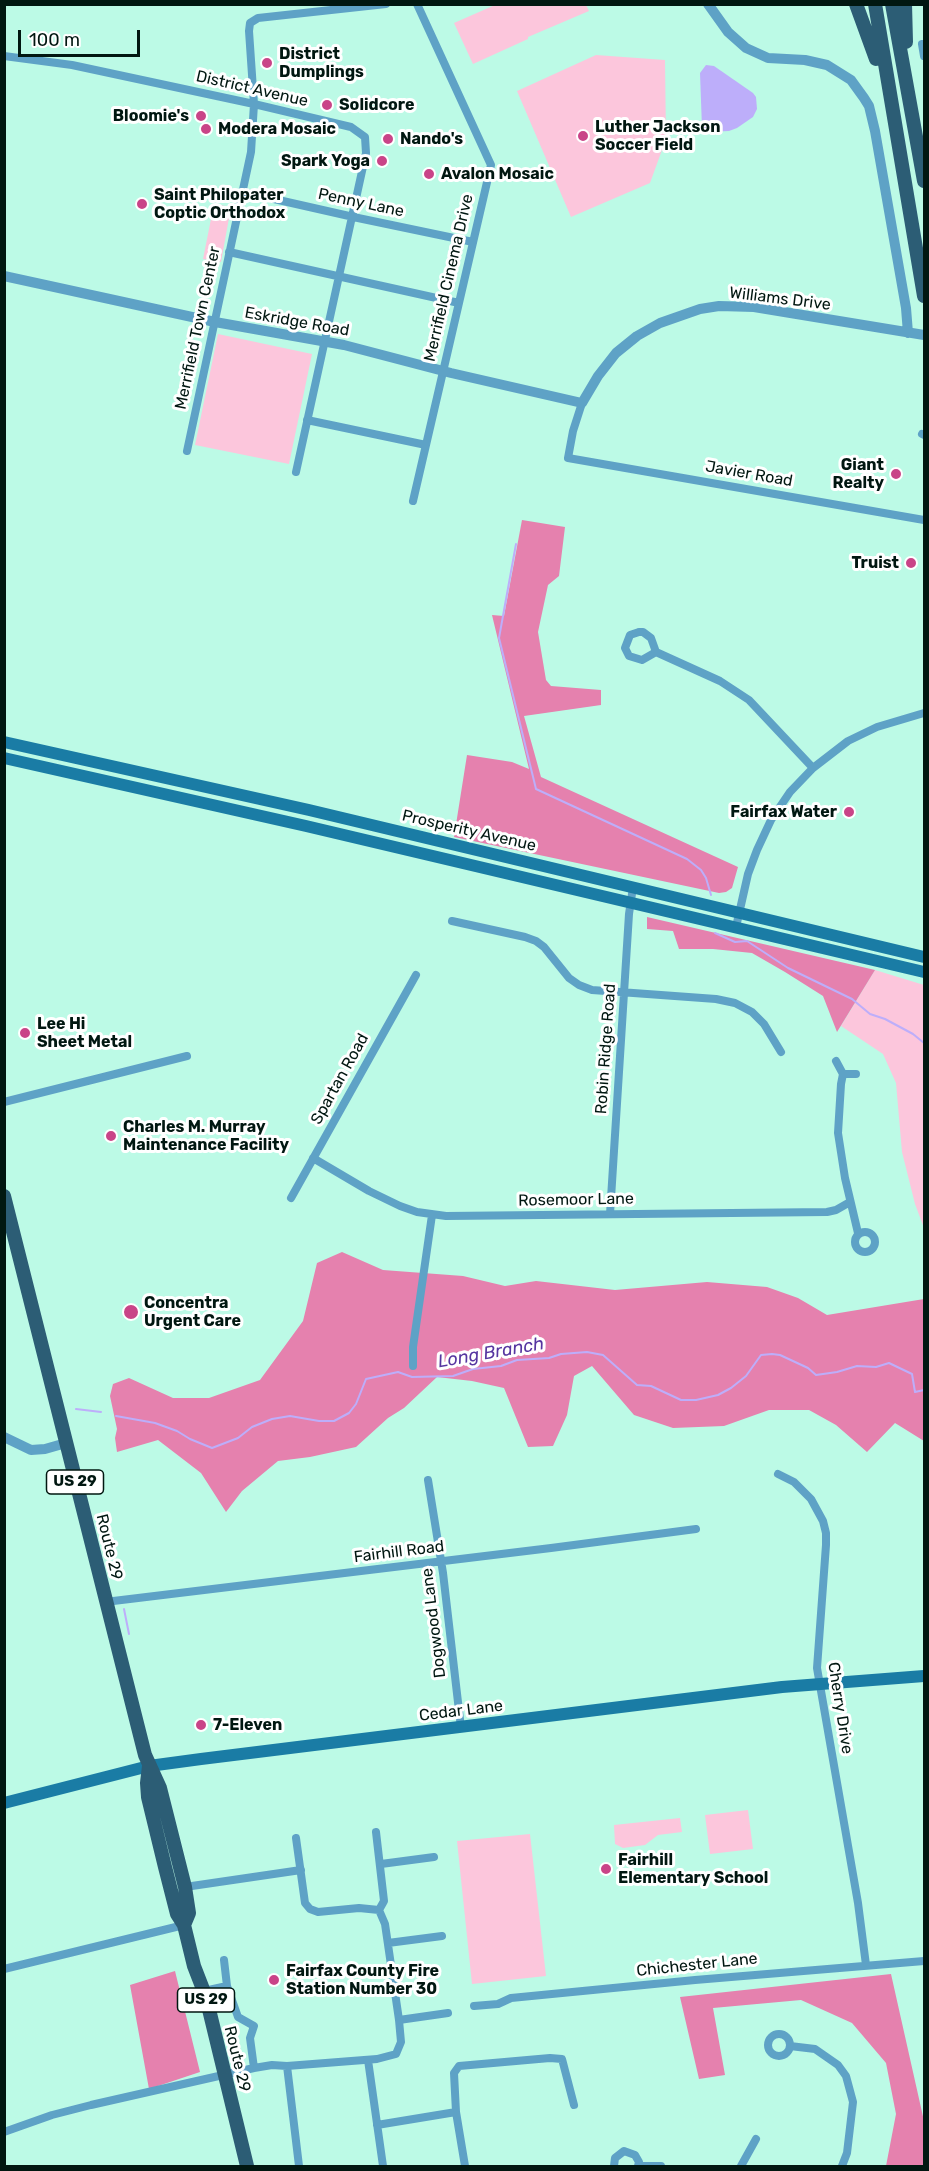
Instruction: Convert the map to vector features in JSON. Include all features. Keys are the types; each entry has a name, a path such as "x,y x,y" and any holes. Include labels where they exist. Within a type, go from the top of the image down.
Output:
{"main road":[{"path":"856,4 873,50 897,140"},
{"path":"875,4 924,296"},
{"path":"892,4 924,180"},
{"path":"904,4 912,110"},
{"name":"Prosperity Avenue","path":"4,742 309,810 924,957"},
{"name":"Prosperity Avenue","path":"4,758 924,972"},
{"name":"Route 29","path":"4,1196 105,1602 149,1766 160,1788 185,1887 189,1913 184,1925"},
{"name":"Cedar Lane","path":"4,1803 149,1766 819,1683 924,1676"},
{"name":"Route 29","path":"149,1766 148,1797 177,1914 184,1925 194,1966 204,1991 247,2166"}],"street":[{"path":"254,104 250,23 258,18 386,4"},
{"name":"Merrifield Cinema Drive","path":"413,501 491,165 417,4"},
{"path":"708,4 737,42 751,51 768,58 817,62 844,75 864,98 872,116 906,308 908,333"},
{"path":"922,44 924,56"},
{"name":"District Avenue","path":"4,56 72,65 254,104 351,127 365,137 366,153 353,217 296,472"},
{"name":"Merrifield Town Center","path":"187,451 251,152 254,104"},
{"name":"Penny Lane","path":"243,192 473,242"},
{"path":"229,252 459,303"},
{"name":"Eskridge Road","path":"4,276 215,322 326,342 582,403"},
{"name":"Williams Drive","path":"568,458 573,431 582,403 598,376 616,353 637,336 660,322 700,309 719,306 754,307 924,335"},
{"path":"307,420 426,445"},
{"name":"Javier Road","path":"568,458 924,520"},
{"path":"656,652 720,681 749,700 813,768"},
{"path":"736,927 752,862 766,829 790,792 813,768 860,735 891,722 924,713"},
{"name":"Robin Ridge Road","path":"610,1214 630,902 633,887"},
{"path":"452,921 525,937 544,947 564,973 579,985 592,990 716,999 735,1004 752,1012 764,1024 781,1052"},
{"name":"Spartan Road","path":"291,1198 416,975"},
{"path":"4,1102 188,1056"},
{"path":"836,1061 843,1074 840,1084 838,1133 858,1233"},
{"path":"843,1074 856,1074"},
{"name":"Rosemoor Lane","path":"313,1158 379,1196 417,1212 432,1215 826,1212 836,1210 850,1202"},
{"path":"413,1366 413,1347 432,1215"},
{"path":"4,1437 31,1450 66,1443"},
{"name":"Cherry Drive","path":"778,1474 794,1482 812,1499 823,1521 826,1545 817,1654 819,1683 858,1903 866,1965"},
{"name":"Dogwood Lane","path":"428,1480 442,1562 461,1728"},
{"name":"Fairhill Road","path":"105,1602 696,1529"},
{"path":"376,1832 384,1901 379,1910"},
{"path":"296,1838 305,1903 310,1909 318,1912 359,1908 379,1910"},
{"path":"381,1864 434,1857"},
{"path":"185,1887 301,1870"},
{"path":"4,2132 81,2107 254,2068 368,2060 396,2054 401,2042 399,2020 385,1924 379,1910"},
{"path":"4,1969 184,1925"},
{"path":"388,1943 442,1936"},
{"path":"224,1960 227,1986 238,2017 254,2026 250,2038 254,2068"},
{"name":"Chichester Lane","path":"474,2006 498,2004 511,1998 924,1961"},
{"path":"204,1991 227,1986"},
{"path":"399,2020 448,2013"},
{"path":"790,2046 815,2049 838,2065 846,2076 853,2102 847,2153 842,2166"},
{"path":"465,2166 456,2112 453,2073 459,2066 549,2058 562,2059 574,2105"},
{"path":"368,2060 383,2166"},
{"path":"286,2066 299,2166"},
{"path":"377,2125 456,2112"},
{"path":"741,2166 756,2139"},
{"path":"614,2166 615,2158 624,2151 635,2155 639,2166 661,2166"}],"shaded area":[{"path":"495,5 586,5 589,11 473,64 454,23"},
{"name":"Luther Jackson Soccer Field","path":"596,55 665,60 666,139 650,183 571,217 517,91"},
{"path":"706,65 714,66 756,97 757,109 753,117 737,128 729,131 707,132 702,128 700,73"},
{"path":"214,204 231,207 221,262 203,259"},
{"path":"218,334 312,354 289,464 195,445"},
{"path":"522,520 565,527 559,576 548,585 538,632 546,680 551,686 601,690 601,705 524,716 541,777 738,867 732,888 726,892 719,893 454,837 467,755 512,762 529,769 492,615 504,616"},
{"path":"647,917 875,970 837,1032 823,996 785,972 752,953 713,949 679,949 673,931 647,929"},
{"path":"875,970 924,985 924,1228 915,1204 902,1152 896,1083 883,1054 841,1026"},
{"path":"342,1252 383,1270 463,1276 505,1286 536,1281 615,1290 707,1282 767,1287 798,1298 827,1315 924,1299 924,1441 895,1423 867,1452 836,1425 809,1410 769,1410 724,1426 673,1428 634,1415 592,1366 574,1376 567,1415 553,1446 528,1447 504,1388 437,1377 404,1408 388,1418 356,1447 278,1461 242,1491 226,1512 201,1473 158,1440 117,1452 115,1438 117,1429 110,1396 113,1384 129,1378 173,1398 209,1398 260,1380 303,1321 317,1263"},
{"path":"748,1810 753,1849 710,1854 705,1815"},
{"path":"680,1818 682,1832 658,1835 645,1845 623,1848 615,1844 614,1825"},
{"path":"530,1834 546,1976 472,1984 457,1841"},
{"path":"175,1971 200,2072 149,2089 130,1985"},
{"path":"891,1974 924,2121 924,2166 886,2166 896,2114 886,2063 852,2023 801,2000 713,2008 725,2075 699,2079 680,1997"}],"waterway":[{"path":"516,544 499,638 536,789 687,859 701,870 711,895"},
{"path":"715,933 735,942 747,941 788,968 852,999 870,1014 913,1034 924,1043"},
{"name":"Long Branch","path":"116,1416 155,1423 212,1448 238,1438 252,1427 272,1419 290,1416 334,1421 349,1413 356,1404 366,1379 398,1372 412,1377 453,1376 473,1369 501,1366 517,1360 587,1352 603,1355 637,1385 651,1386 681,1400 696,1400 718,1395 746,1376 761,1355 772,1354 780,1355 808,1368 816,1375 857,1366 876,1367 889,1363 912,1374 915,1392 924,1390"},
{"name":"Long Branch","path":"76,1409 101,1412"},
{"path":"124,1609 129,1634"}],"place":[{"name":"District Dumplings","path":"267,63"},
{"name":"Solidcore","path":"327,105"},
{"name":"Bloomie's","path":"201,116"},
{"name":"Modera Mosaic","path":"206,129"},
{"name":"Luther Jackson Soccer Field","path":"583,136"},
{"name":"Nando's","path":"388,139"},
{"name":"Spark Yoga","path":"382,161"},
{"name":"Avalon Mosaic","path":"429,174"},
{"name":"Saint Philopater Coptic Orthodox","path":"142,204"},
{"name":"Giant Realty","path":"896,474"},
{"name":"Truist","path":"911,563"},
{"name":"Fairfax Water","path":"849,812"},
{"name":"Lee Hi Sheet Metal","path":"25,1033"},
{"name":"Charles M. Murray Maintenance Facility","path":"111,1136"},
{"name":"Concentra Urgent Care","path":"131,1312"},
{"name":"7-Eleven","path":"201,1725"},
{"name":"Fairhill Elementary School","path":"606,1869"},
{"name":"Fairfax County Fire Station Number 30","path":"274,1980"}]}
